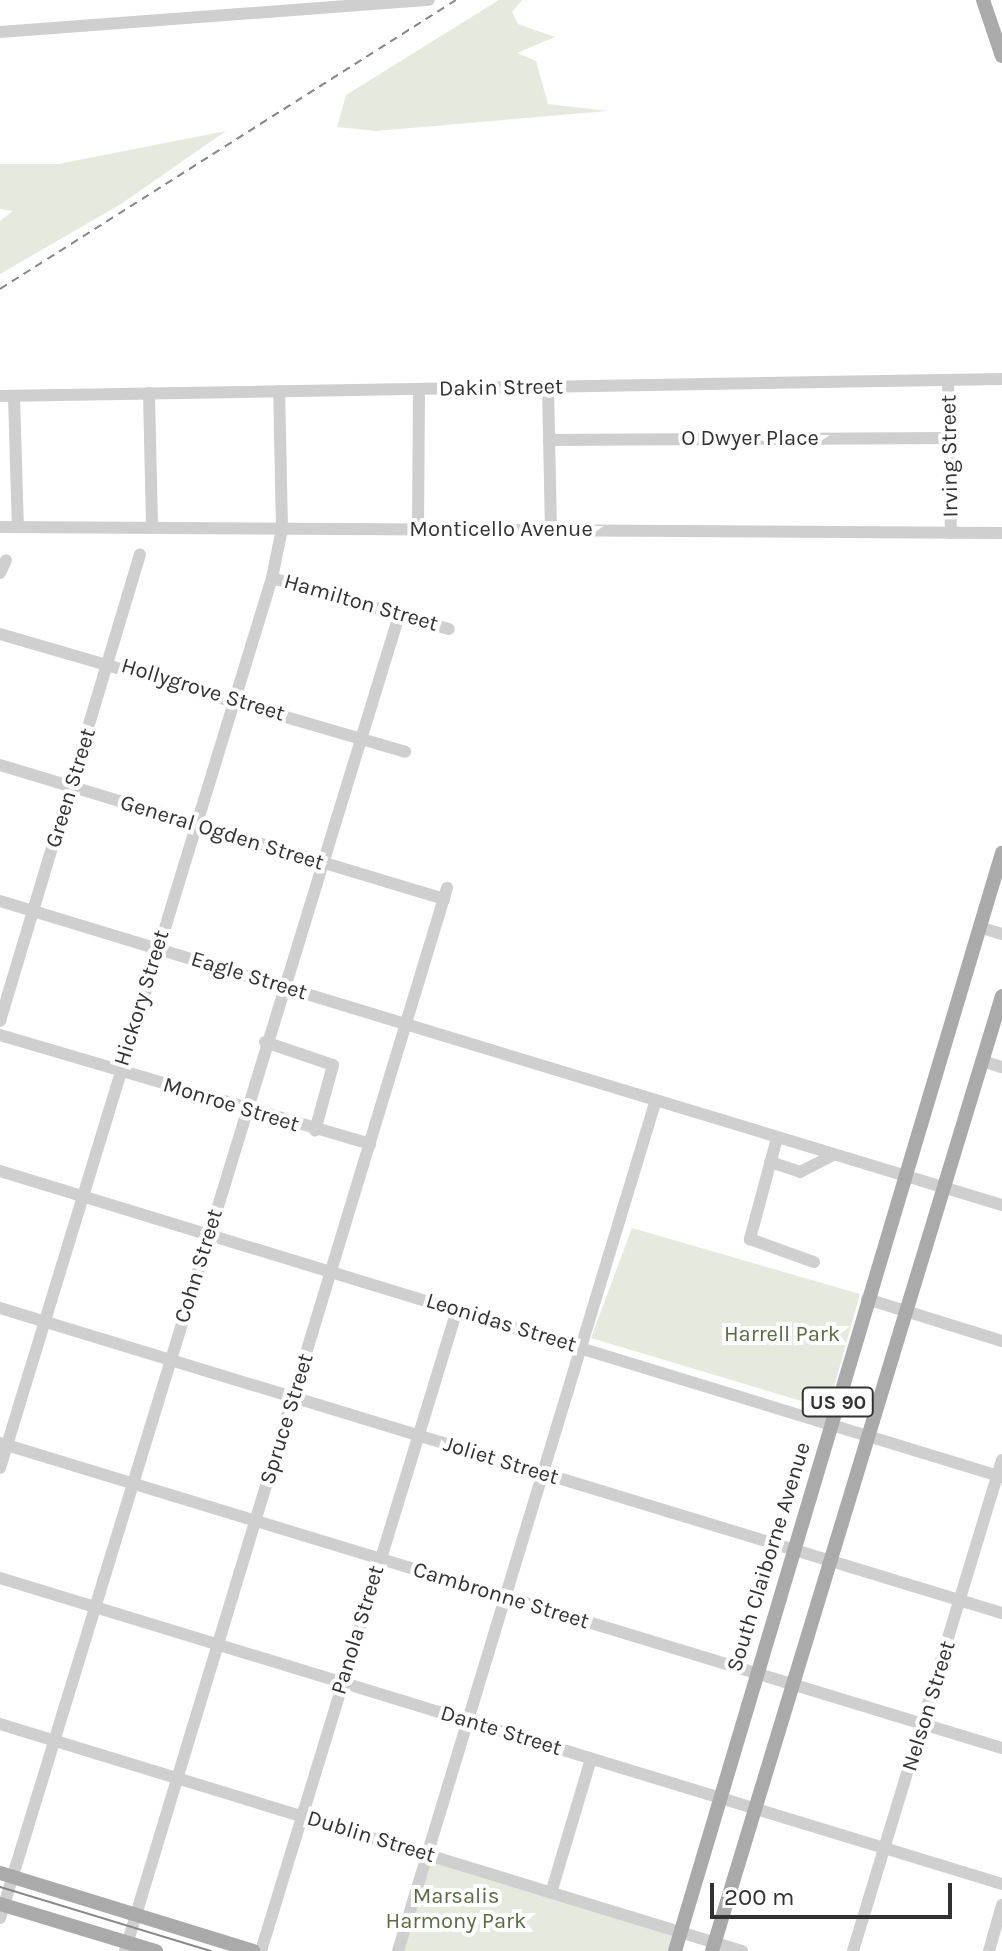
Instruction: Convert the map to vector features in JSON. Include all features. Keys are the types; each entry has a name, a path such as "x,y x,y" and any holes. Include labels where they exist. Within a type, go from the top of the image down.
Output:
{"main road":[{"path":"983,0 1002,56"},
{"name":"South Claiborne Avenue","path":"675,1951 1002,853"},
{"name":"US 90","path":"713,1947 1002,996"},
{"path":"6,1875 253,1951"},
{"path":"1,1909 126,1947 156,1951"}],"street":[{"path":"0,32 429,0"},
{"name":"Dakin Street","path":"0,396 1002,379"},
{"name":"Irving Street","path":"948,380 951,533"},
{"path":"548,387 551,530"},
{"path":"418,529 419,390"},
{"name":"Hickory Street","path":"0,1468 3,1444 44,1321 272,578 282,529 279,391"},
{"path":"149,393 152,527"},
{"path":"14,396 18,527"},
{"name":"O Dwyer Place","path":"549,440 951,438"},
{"name":"Monticello Avenue","path":"0,527 1002,533"},
{"name":"Green Street","path":"0,1021 140,555"},
{"path":"0,573 6,560"},
{"name":"Hamilton Street","path":"272,578 449,629"},
{"name":"Cohn Street","path":"1,1909 6,1875 54,1740 358,735 399,615"},
{"name":"Hollygrove Street","path":"0,634 109,662 358,735 405,752"},
{"name":"General Ogden Street","path":"0,765 320,863 445,894"},
{"name":"Spruce Street","path":"126,1947 445,894"},
{"name":"Eagle Street","path":"0,901 407,1023 655,1103 904,1175"},
{"path":"979,927 1002,934"},
{"name":"Monroe Street","path":"0,1035 315,1131 370,1144"},
{"path":"265,1042 333,1065 315,1131"},
{"path":"982,1061 1002,1067"},
{"path":"398,1951 655,1103"},
{"path":"777,1138 750,1239 814,1262"},
{"path":"770,1162 800,1172 834,1155"},
{"name":"Leonidas Street","path":"0,1171 1000,1476"},
{"path":"904,1175 1002,1205"},
{"path":"867,1299 1002,1341"},
{"name":"Joliet Street","path":"0,1308 1002,1613"},
{"name":"Panola Street","path":"261,1951 457,1310"},
{"name":"Cambronne Street","path":"3,1444 1002,1748"},
{"name":"Nelson Street","path":"853,1951 1000,1476 1002,1460"},
{"name":"Dante Street","path":"0,1578 1002,1884"},
{"name":"Dublin Street","path":"0,1724 680,1932 713,1947 742,1951"},
{"path":"551,1893 591,1759"},
{"path":"989,1951 1002,1905"}],"green space":[{"path":"499,0 522,0 512,12 518,24 555,37 517,53 536,61 548,104 608,111 376,131 337,127 346,95"},
{"path":"226,131 121,204 0,274 0,221 13,211 0,209 0,164 58,164"},
{"name":"Harrell Park","path":"632,1228 860,1294 828,1409 591,1338"},
{"name":"Marsalis Harmony Park","path":"427,1854 680,1932 675,1951 398,1951"}],"tram line":[{"path":"0,1887 210,1951"}],"railway":[{"path":"0,289 456,0"}]}
